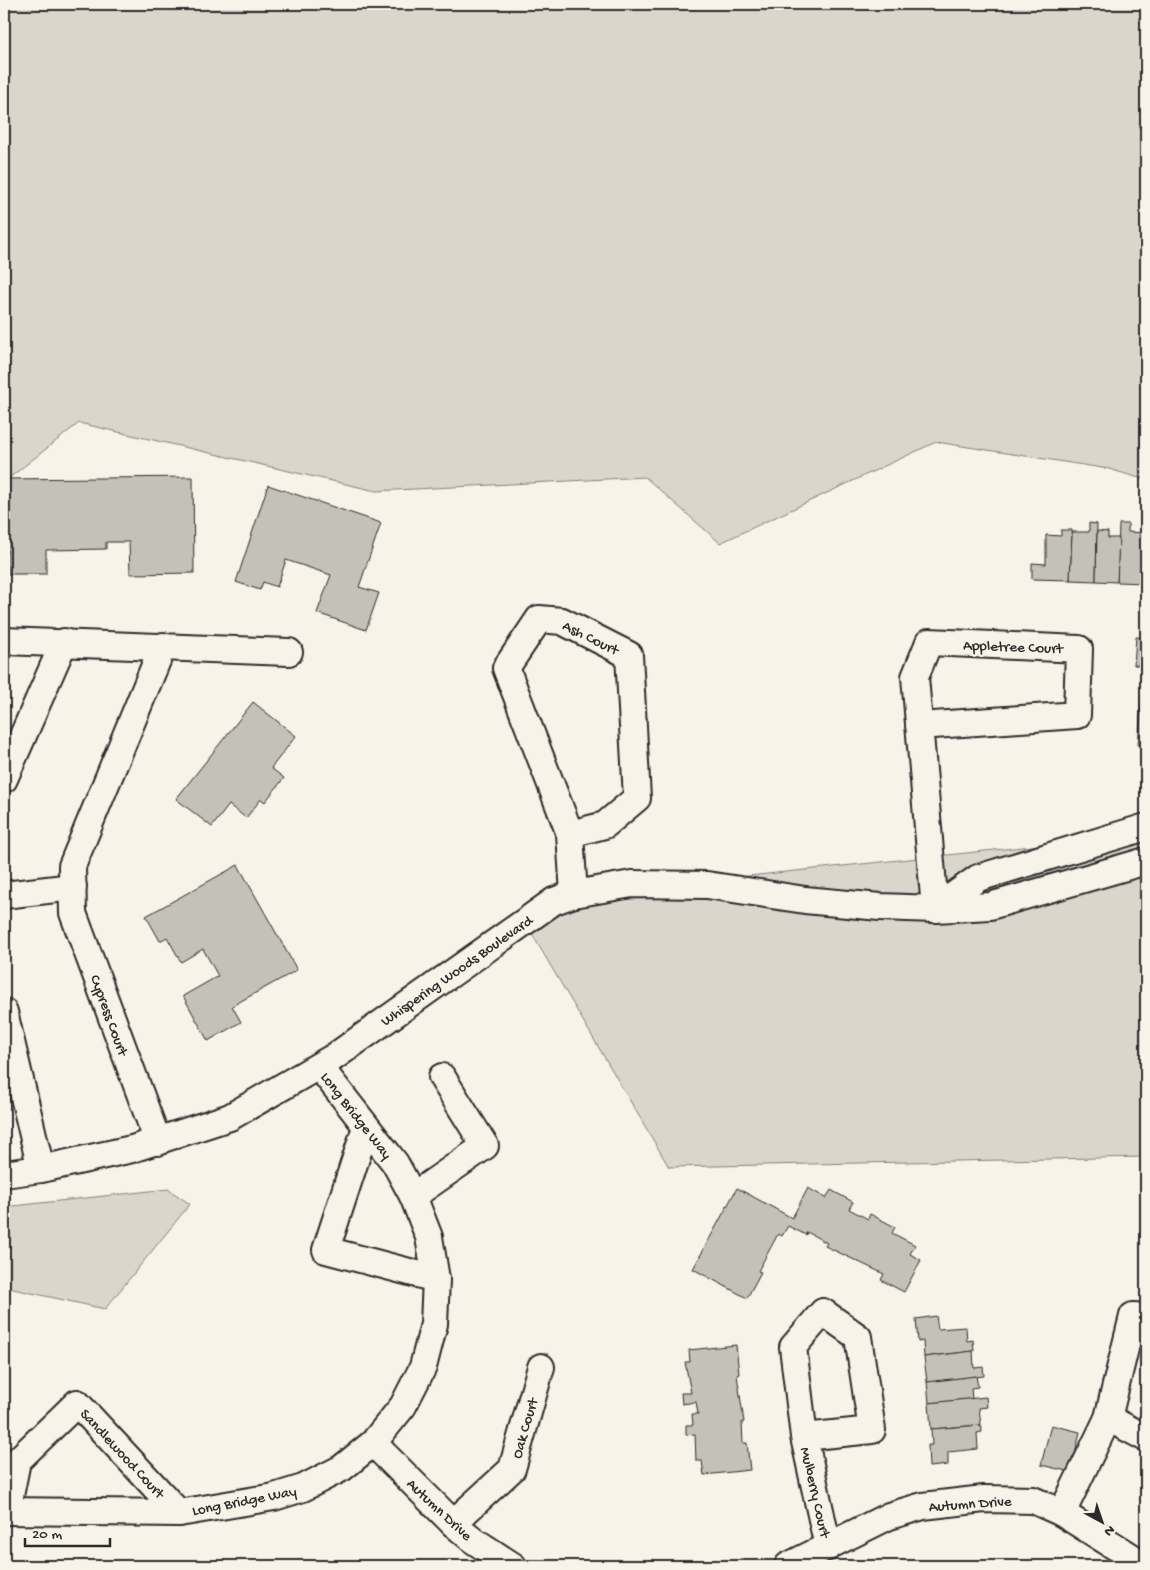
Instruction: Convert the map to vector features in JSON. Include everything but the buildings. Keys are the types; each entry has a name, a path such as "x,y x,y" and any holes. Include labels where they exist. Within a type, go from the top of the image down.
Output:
{"street":[{"name":"Ash Court","path":"570,834 605,825 637,798 628,656 562,621 539,619 506,668 570,834 574,894"},
{"path":"4,641 289,652"},
{"path":"4,779 64,642"},
{"name":"Appletree Court","path":"919,726 1077,715 1079,649 929,642 915,676 919,726 935,909"},
{"name":"Cypress Court","path":"158,1142 73,913 72,866 163,646"},
{"path":"935,909 978,878 1146,827"},
{"name":"Whispering Woods Boulevard","path":"4,1174 41,1169 158,1142 230,1117 319,1066 554,901 574,894 632,884 707,885 805,900 880,907 935,909 990,906 1146,861"},
{"path":"4,895 73,887"},
{"path":"4,1012 41,1169"},
{"name":"Long Bridge Way","path":"6,1511 179,1513 274,1497 303,1488 342,1468 373,1443 403,1406 423,1367 434,1324 436,1279 429,1237 413,1196 395,1164 319,1066"},
{"path":"413,1196 485,1146 442,1077"},
{"path":"366,1127 326,1250 436,1279"},
{"name":"Mulberry Court","path":"804,1437 872,1430 858,1337 824,1312 793,1347 804,1437 828,1547"},
{"path":"1062,1513 1108,1418 1133,1316 1146,1317"},
{"name":"Oak Court","path":"453,1523 512,1469 541,1367"},
{"name":"Sandlewood Court","path":"6,1511 17,1461 78,1403 179,1513"},
{"path":"1108,1418 1146,1438"},
{"name":"Autumn Drive","path":"373,1443 453,1523 473,1540 513,1566"},
{"name":"Autumn Drive","path":"788,1566 889,1516 923,1506 984,1499 1033,1500 1062,1513 1146,1566"}],"shaded area":[{"path":"4,4 1146,4 1146,480 1109,469 936,442 720,543 645,477 376,491 79,423 4,482"},
{"path":"1146,834 1146,1157 669,1167 529,929 606,891"},
{"path":"168,1189 190,1204 105,1309 4,1287 4,1207"}]}
